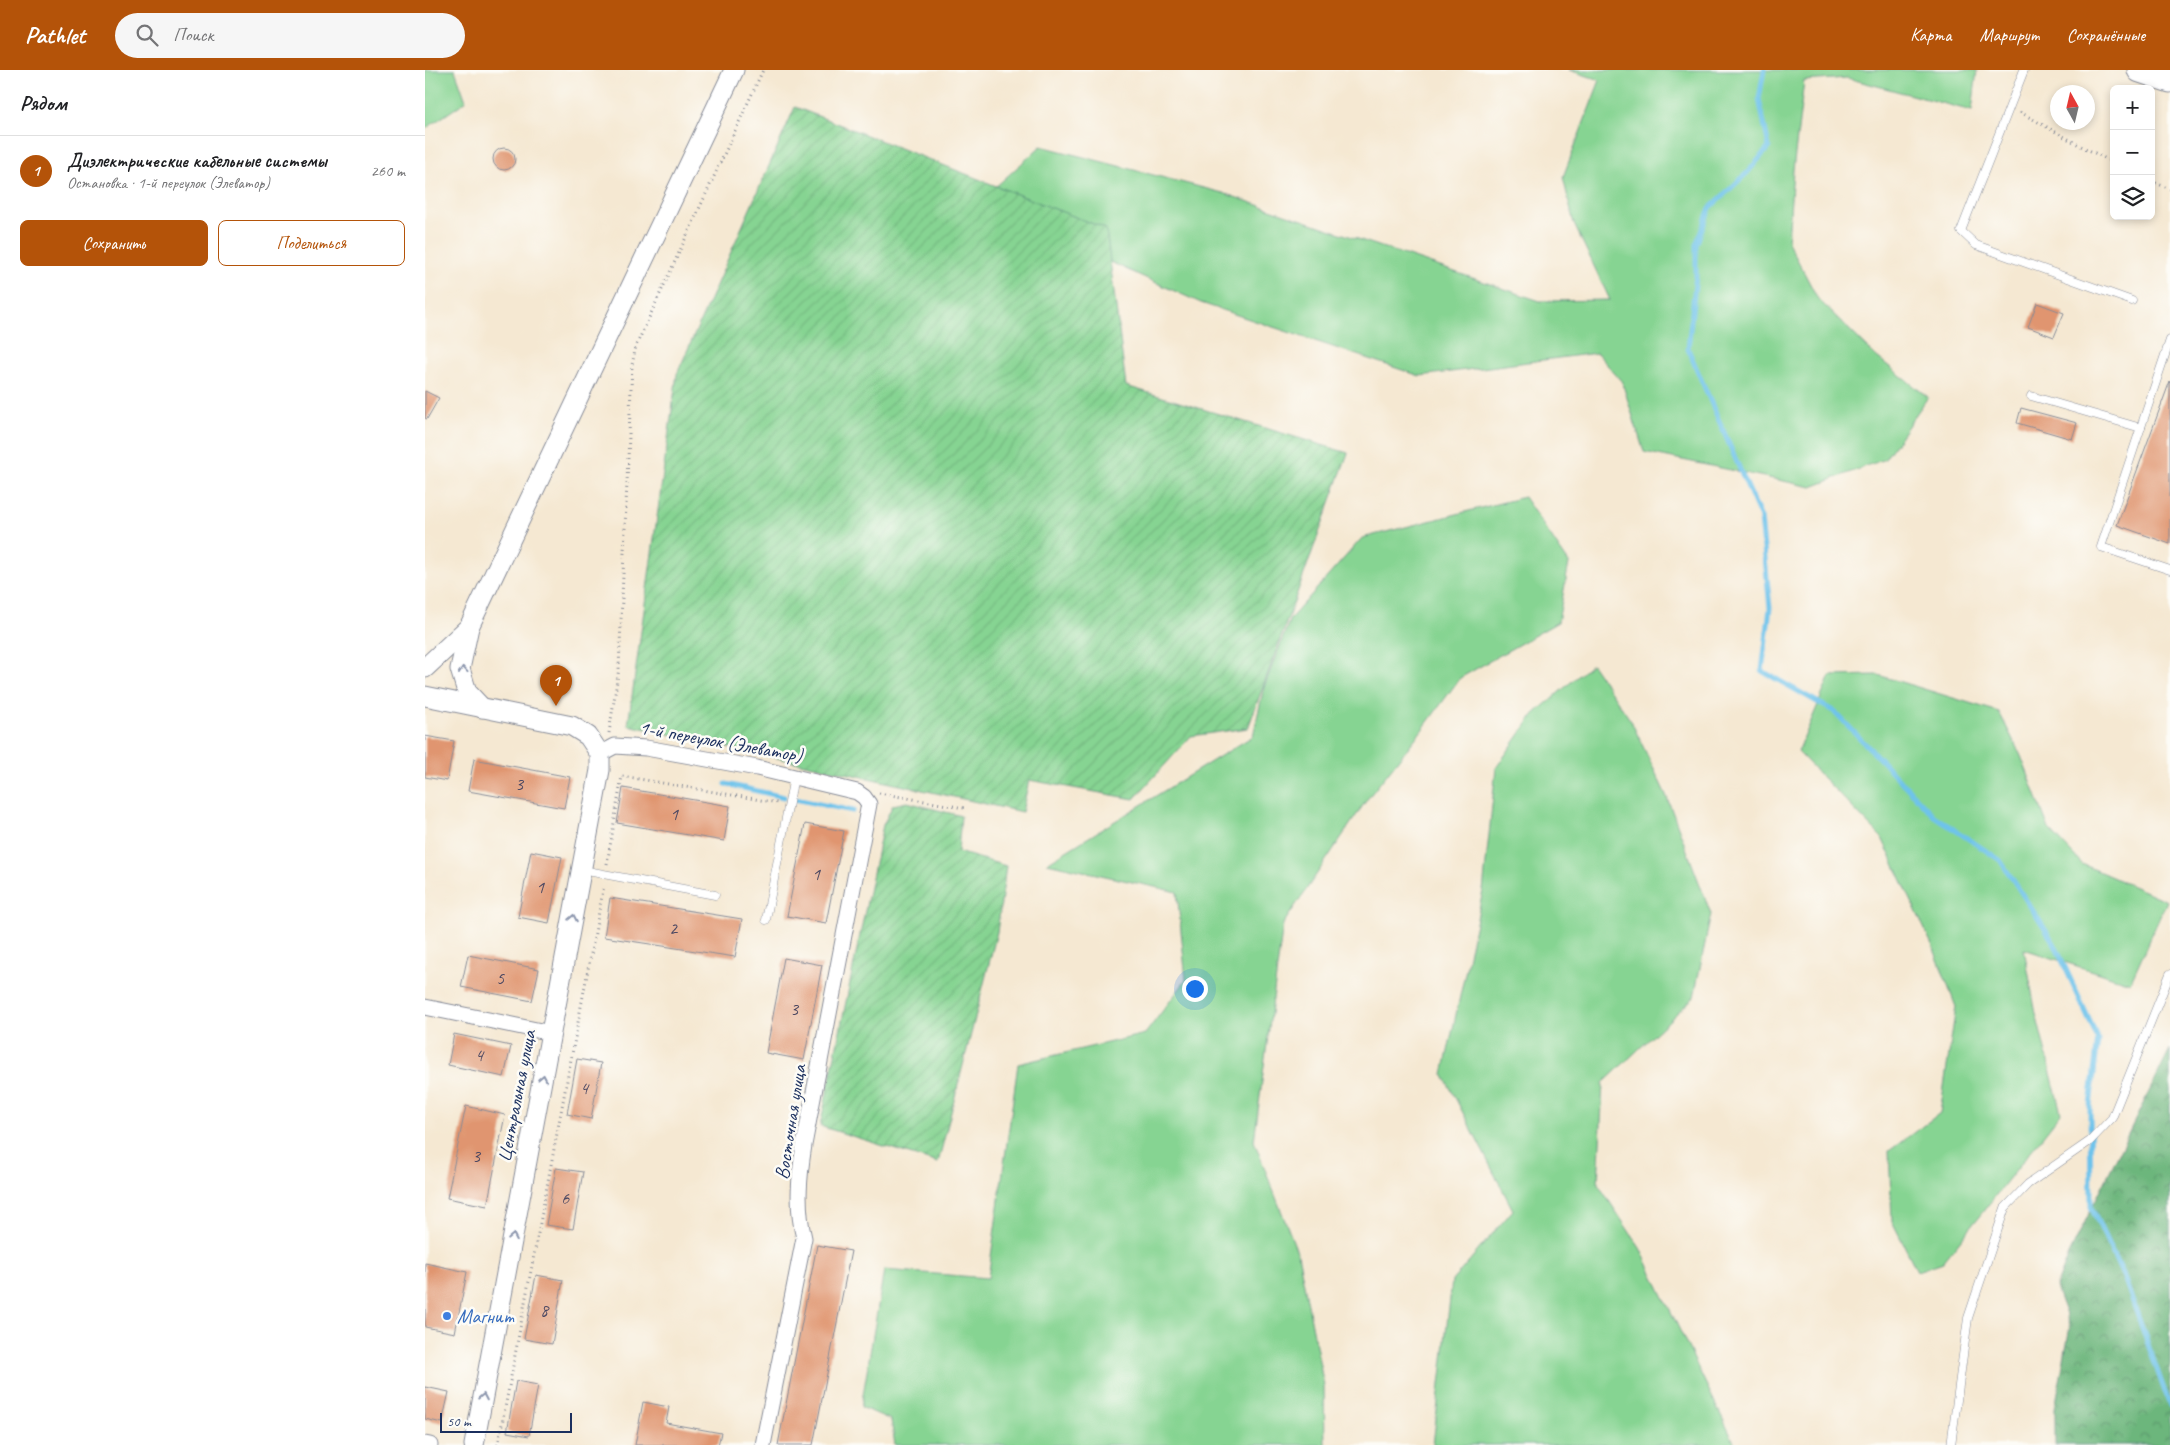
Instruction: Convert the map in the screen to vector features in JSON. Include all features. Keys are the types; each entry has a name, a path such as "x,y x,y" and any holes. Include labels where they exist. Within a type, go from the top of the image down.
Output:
{"main road":[{"path":"2140,70 2170,80"}],"street":[{"path":"482,708 467,692 460,669 469,627 735,70"},
{"path":"425,668 469,627"},
{"path":"425,696 572,726 588,736 600,754"},
{"name":"1-й переулок (Элеватор)","path":"600,754 615,746 646,748 757,768 857,792 866,801"},
{"name":"Центральная улица","path":"474,1445 582,870 600,770 600,754"},
{"name":"Восточная улица","path":"763,1445 804,1238 799,1219 800,1176 804,1145 866,801"},
{"path":"425,1007 551,1033"},
{"path":"425,1444 429,1445"}],"lane":[{"path":"2024,70 1961,231 1976,246 2131,301"},
{"path":"2170,340 2101,547 2170,570"},
{"path":"2031,396 2141,428"},
{"path":"766,920 794,777"},
{"path":"582,870 715,895"},
{"path":"1951,1445 1968,1318 2005,1208 2028,1184 2090,1141 2112,1118 2170,974"}],"path":[{"path":"600,754 611,728 619,668 632,365 636,346 763,70"},
{"path":"2010,105 2054,132 2110,160"},
{"path":"2155,183 2170,189"},
{"path":"498,1445 606,875 621,776 788,805"},
{"path":"866,801 878,793 964,808"}],"green space":[{"path":"425,70 455,70 466,101 425,129"},
{"path":"1569,70 1977,70 1972,111 1847,78 1804,81 1793,170 1788,242 1818,299 1877,357 1928,397 1885,459 1812,487 1644,452 1622,382 1597,353 1420,376 1201,303 1004,214 992,190 1041,146 1223,193 1540,301 1610,300 1574,224 1563,177 1600,80"},
{"path":"795,107 1106,229 1126,386 1348,453 1248,728 1191,736 1134,799 1029,780 1022,812 628,725 677,374"},
{"path":"1524,497 1569,563 1558,622 1460,678 1368,798 1283,924 1254,1141 1298,1254 1324,1386 1325,1445 895,1445 891,1420 861,1407 884,1270 988,1278 1018,1064 1145,1034 1186,980 1177,892 1047,863 1253,736 1264,687 1290,619 1362,538"},
{"path":"1592,664 1631,721 1666,795 1711,914 1694,997 1603,1083 1598,1184 1640,1248 1734,1442 1733,1445 1433,1445 1452,1281 1513,1210 1443,1074 1483,891 1496,768 1534,714"},
{"path":"1878,675 1999,712 2021,756 2049,829 2082,864 2167,901 2130,983 2024,949 2036,1014 2061,1113 1943,1262 1917,1271 1892,1221 1889,1151 1940,1113 1956,1007 1934,949 1882,838 1798,752 1830,676"},
{"path":"907,802 961,816 958,852 1006,866 997,932 938,1163 820,1126 883,825 893,805"},
{"path":"2170,1049 2170,1445 2055,1445 2055,1408 2070,1326 2056,1288 2069,1254"}],"building":[{"path":"504,148 512,151 515,159 512,167 504,170 496,167 493,159 496,151"},
{"path":"2037,303 2064,313 2054,337 2028,327"},
{"path":"2170,381 2170,544 2117,525"},
{"path":"425,391 439,398 427,419 425,418"},
{"path":"2021,408 2077,423 2072,439 2017,423"},
{"path":"425,736 454,741 447,781 425,777"},
{"path":"474,759 570,777 564,808 468,791"},
{"path":"623,788 730,806 724,841 617,823"},
{"path":"805,824 844,831 826,923 787,916"},
{"path":"531,851 562,857 549,923 518,917"},
{"path":"610,898 742,919 735,957 604,937"},
{"path":"468,955 539,969 532,1001 461,987"},
{"path":"784,958 822,965 804,1060 766,1053"},
{"path":"454,1034 511,1046 504,1077 448,1065"},
{"path":"577,1059 601,1063 591,1119 567,1114"},
{"path":"466,1106 505,1115 487,1206 447,1198"},
{"path":"556,1168 583,1172 573,1229 546,1225"},
{"path":"817,1245 851,1251 813,1445 778,1445"},
{"path":"425,1263 467,1272 455,1333 425,1327"},
{"path":"536,1275 563,1280 552,1344 524,1339"},
{"path":"516,1381 538,1385 529,1436 507,1432"},
{"path":"425,1387 449,1392 442,1423 425,1419"},
{"path":"643,1402 669,1407 666,1423 721,1433 718,1445 635,1445"}],"waterway":[{"path":"1764,70 1759,99 1769,147 1748,172 1710,208 1696,245 1696,275 1688,349 1761,518 1770,608 1762,671 1835,712 1934,816 2000,860 2054,943 2098,1039 2090,1106 2091,1207 2125,1280 2170,1406"},
{"path":"726,784 784,797"},
{"path":"795,799 853,811"}],"place":[{"name":"Диэлектрические кабельные системы","path":"556,706"},
{"name":"Магнит","path":"447,1316"}]}
